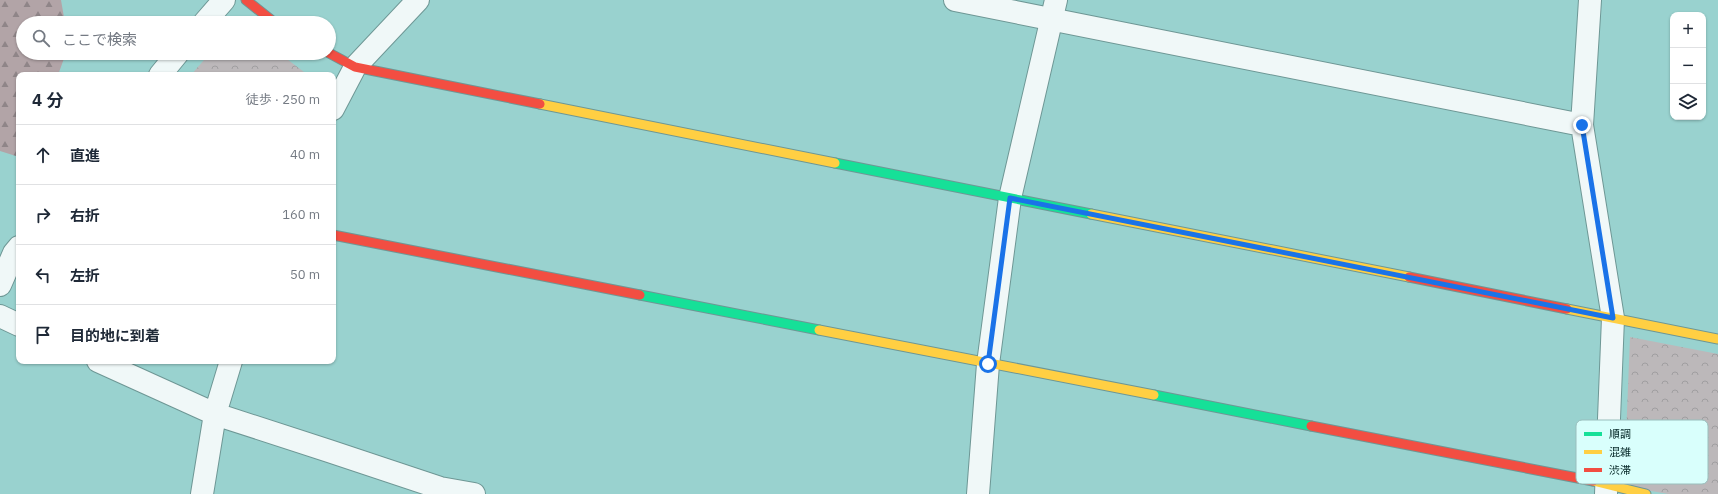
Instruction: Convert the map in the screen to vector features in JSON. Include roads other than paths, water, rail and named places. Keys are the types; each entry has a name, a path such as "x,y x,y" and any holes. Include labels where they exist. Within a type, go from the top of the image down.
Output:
{"street":[{"path":"210,16 224,0"},
{"path":"246,0 266,16"},
{"path":"336,103 355,67 418,0"},
{"path":"955,0 1053,10 1582,125"},
{"path":"1590,0 1582,125 1613,318 1609,420"},
{"path":"978,494 988,364 1010,198 1053,10"},
{"path":"336,57 355,67 1718,339"},
{"path":"162,72 172,60"},
{"path":"336,236 988,364 1576,483"},
{"path":"0,285 16,251"},
{"path":"0,316 16,324"},
{"path":"105,364 215,414 440,488 474,494"},
{"path":"202,494 215,414 230,364"},
{"path":"1581,484 1646,494"}]}
